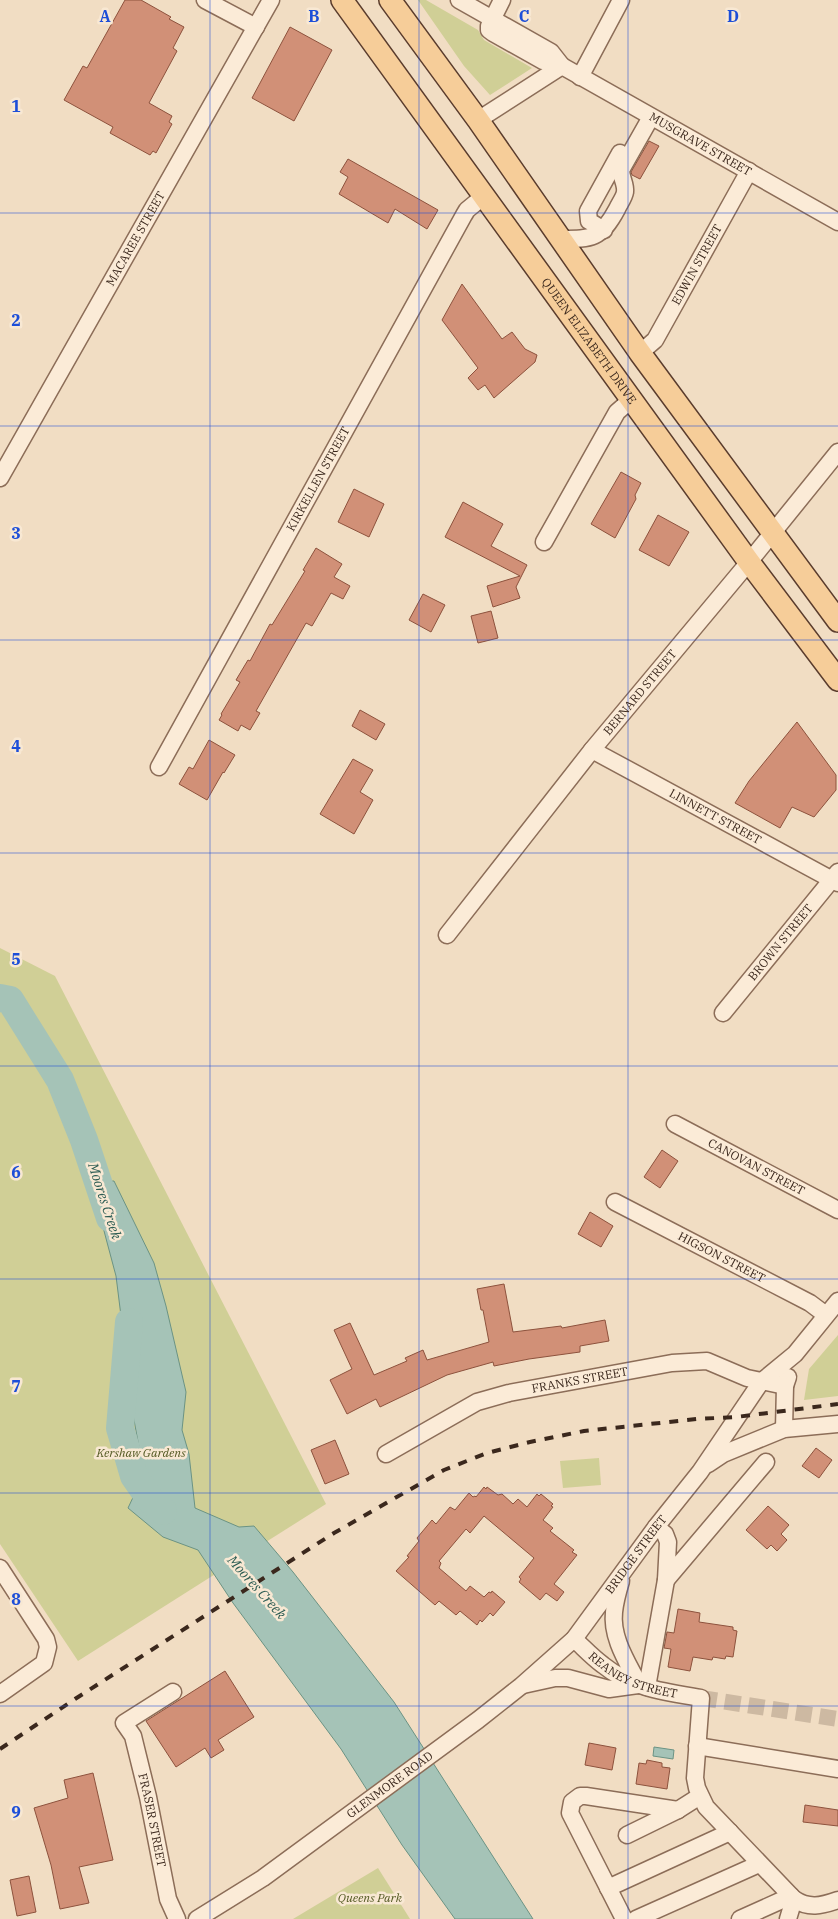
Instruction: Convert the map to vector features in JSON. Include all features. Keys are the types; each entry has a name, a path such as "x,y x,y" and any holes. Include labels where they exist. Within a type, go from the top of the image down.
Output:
{"main road":[{"name":"QUEEN ELIZABETH DRIVE","path":"342,0 749,562 838,680"},
{"path":"390,0 478,120 640,353 838,621"}],"street":[{"path":"206,0 256,27"},
{"name":"MACAREE STREET","path":"0,478 272,0"},
{"name":"MUSGRAVE STREET","path":"459,0 550,52 562,66 580,77 838,222"},
{"path":"493,19 502,0"},
{"path":"580,77 594,34 621,0"},
{"path":"478,120 562,66"},
{"path":"604,230 589,221 588,211 647,114"},
{"path":"561,238 585,239 594,237 604,230 625,195 625,188 621,177 622,170 647,114"},
{"name":"EDWIN STREET","path":"640,353 655,340 749,171"},
{"name":"KIRKELLEN STREET","path":"159,767 464,215 467,210 484,196"},
{"path":"544,542 616,412 632,399"},
{"name":"BERNARD STREET","path":"447,935 592,750 838,452"},
{"name":"LINNETT STREET","path":"592,750 836,878"},
{"name":"BROWN STREET","path":"723,1013 836,878"},
{"name":"CANOVAN STREET","path":"675,1124 838,1210"},
{"name":"HIGSON STREET","path":"615,1202 810,1303 826,1315"},
{"name":"BRIDGE STREET","path":"574,1639 656,1527 700,1472 761,1382 796,1354 838,1301"},
{"name":"BRIDGE STREET","path":"700,1472 712,1460 723,1454 784,1430 785,1386 796,1354"},
{"name":"FRANKS STREET","path":"386,1454 477,1402 509,1393 693,1360 707,1360 746,1378 785,1386"},
{"path":"784,1430 838,1424"},
{"path":"666,1580 766,1462"},
{"path":"643,1686 666,1580 668,1542 664,1534 656,1527"},
{"path":"0,1568 46,1639 48,1647 44,1663 0,1694"},
{"path":"622,1575 614,1612 615,1632 621,1649 643,1686"},
{"name":"GLENMORE ROAD","path":"197,1919 263,1878 478,1720 521,1686 574,1639"},
{"name":"REANEY STREET","path":"574,1639 602,1665 615,1674 643,1686 701,1698 697,1746"},
{"path":"521,1686 555,1678 568,1678 609,1689 643,1686"},
{"name":"FRASER STREET","path":"173,1692 124,1723 133,1736 168,1899 177,1919"},
{"path":"838,1768 697,1746 695,1778 700,1796 706,1807 792,1898 810,1906 838,1900"},
{"path":"624,1919 570,1813 572,1802 580,1796 586,1796 678,1810"},
{"path":"627,1835 678,1810 700,1796"},
{"path":"608,1888 730,1832"},
{"path":"636,1919 759,1864"},
{"path":"740,1919 792,1898"},
{"path":"788,1919 792,1898"}],"green space":[{"path":"418,0 426,0 478,30 484,40 532,68 490,95 464,66"},
{"name":"Kershaw Gardens","path":"0,948 55,976 326,1504 78,1661 0,1544"},
{"path":"838,1335 838,1396 804,1400 809,1369"},
{"path":"599,1458 601,1485 563,1488 560,1461"},
{"name":"Queens Park","path":"378,1868 410,1919 293,1919"}],"water":[{"path":"114,1181 154,1263 166,1306 186,1392 182,1430 189,1454 195,1508 239,1527 254,1526 293,1572 394,1702 533,1919 455,1919 402,1845 341,1749 233,1603 198,1550 163,1537 128,1508 144,1474 134,1420 116,1276 91,1182"},
{"path":"654,1747 674,1750 673,1759 653,1756"}],"building":[{"path":"125,0 141,0 171,17 169,19 184,27 173,48 177,51 149,103 172,116 169,122 172,124 156,153 153,151 150,155 110,133 113,127 64,100 83,66 87,68"},
{"path":"290,27 332,50 294,121 252,98"},
{"path":"649,141 659,146 640,179 632,175 631,172"},
{"path":"348,159 438,210 427,229 395,209 388,223 339,194 348,177 340,172"},
{"path":"462,284 502,339 512,332 525,349 537,355 535,362 494,398 485,385 478,390 468,378 478,368 442,320"},
{"path":"621,472 641,483 635,495 636,499 615,538 591,524"},
{"path":"354,489 384,504 369,537 338,522"},
{"path":"463,502 503,524 491,546 527,565 516,587 520,598 493,607 487,586 520,576 445,537"},
{"path":"658,515 689,532 669,566 639,550"},
{"path":"316,548 342,564 334,577 350,586 343,599 331,593 312,626 306,623 256,711 260,713 250,730 241,725 238,731 219,720 221,714 240,682 236,680 248,660 250,661 270,624 272,625 305,571 303,570"},
{"path":"423,594 445,605 431,632 409,620"},
{"path":"491,611 498,638 478,643 471,616"},
{"path":"360,710 385,724 376,740 352,726"},
{"path":"797,722 836,775 836,790 814,817 792,807 780,828 735,803 749,781"},
{"path":"209,740 235,755 207,800 179,784 189,767 193,769"},
{"path":"353,759 373,770 360,792 373,800 354,834 320,814"},
{"path":"662,1150 678,1161 660,1188 644,1177"},
{"path":"590,1212 613,1226 601,1247 578,1234"},
{"path":"504,1284 513,1332 561,1326 562,1328 605,1320 609,1341 580,1346 580,1352 494,1366 493,1362 447,1375 380,1407 376,1399 347,1414 330,1380 352,1369 334,1330 350,1323 374,1375 407,1361 405,1358 423,1350 427,1360 489,1342 477,1289"},
{"path":"335,1440 349,1474 325,1484 311,1450"},
{"path":"816,1448 832,1460 819,1478 802,1466"},
{"path":"484,1487 498,1495 502,1494 513,1504 518,1499 527,1507 537,1494 539,1496 541,1494 553,1504 551,1506 553,1507 543,1520 553,1528 550,1531 574,1550 572,1552 577,1555 554,1584 564,1592 557,1601 546,1593 540,1600 519,1582 521,1579 519,1577 534,1558 484,1516 470,1533 466,1529 439,1561 441,1563 439,1568 466,1591 470,1586 484,1597 492,1591 505,1602 493,1616 490,1613 482,1622 480,1620 477,1625 460,1611 456,1615 439,1601 435,1605 396,1571 409,1557 407,1556 419,1541 417,1538 432,1520 436,1524 450,1507 455,1510 469,1493 476,1497"},
{"path":"768,1506 789,1525 781,1534 787,1540 777,1551 771,1545 767,1549 746,1530"},
{"path":"678,1609 700,1613 699,1622 733,1627 733,1630 737,1631 733,1657 726,1656 725,1659 713,1657 712,1660 693,1657 690,1671 668,1667 671,1649 664,1648 667,1632 674,1633"},
{"path":"225,1671 254,1717 218,1740 224,1750 211,1758 205,1748 176,1767 146,1721"},
{"path":"589,1743 616,1748 612,1770 585,1765"},
{"path":"647,1760 662,1763 662,1767 670,1768 667,1789 636,1784 639,1763 646,1764"},
{"path":"93,1773 113,1860 79,1867 89,1903 60,1909 51,1865 34,1808 68,1798 64,1780"},
{"path":"805,1805 838,1810 838,1826 803,1822"},
{"path":"29,1876 36,1912 17,1916 10,1880"}],"waterway":[{"name":"Moores Creek","path":"0,998 10,1000 60,1080 84,1140 110,1218"},
{"name":"Moores Creek","path":"129,1322 120,1428 134,1476 152,1502 163,1511"}],"tunnel":[{"path":"701,1698 838,1719"}],"railway":[{"path":"0,1749 334,1533 444,1470 487,1453 584,1431 697,1419 736,1417 838,1404"}]}
